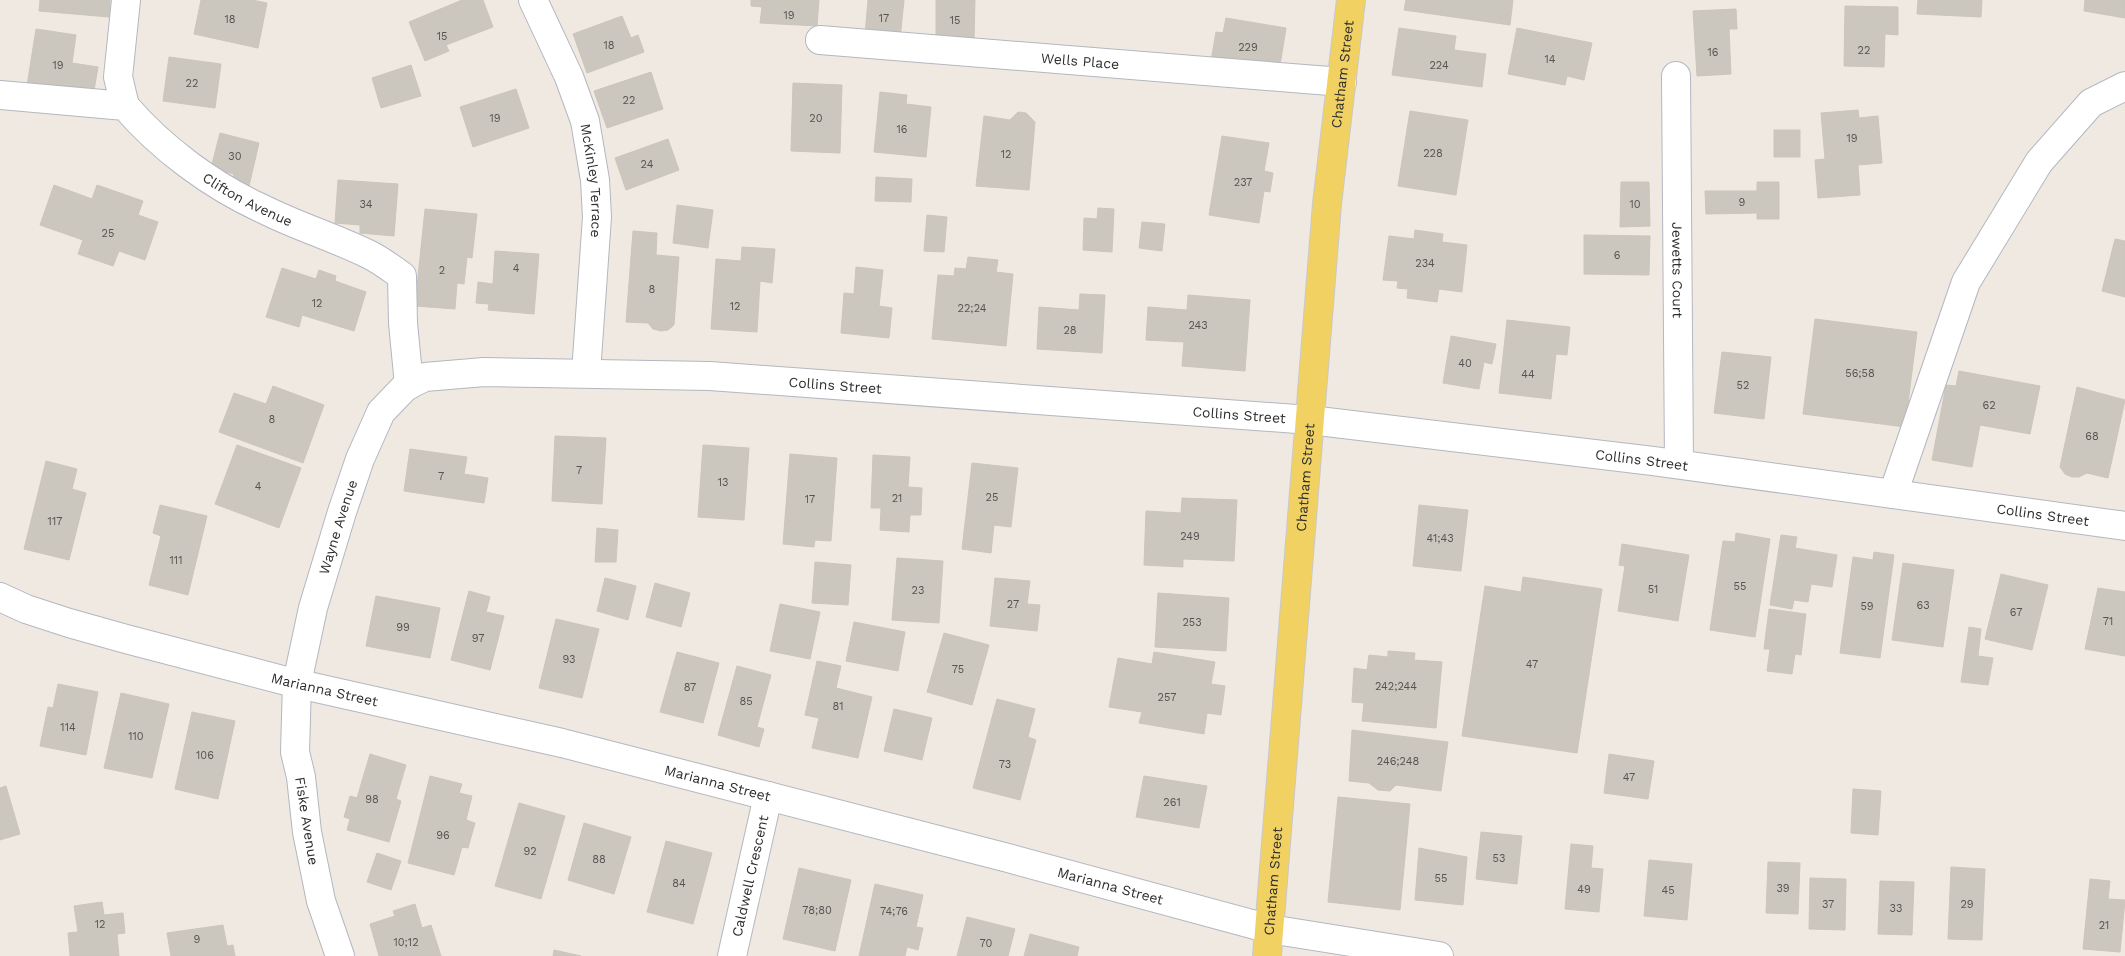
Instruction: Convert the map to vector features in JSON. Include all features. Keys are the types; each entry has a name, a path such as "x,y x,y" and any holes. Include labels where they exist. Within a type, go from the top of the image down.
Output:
{"main road":[{"name":"Chatham Street","path":"1267,956 1327,204 1351,0"}],"street":[{"path":"0,95 124,106 118,77 126,0"},
{"name":"McKinley Terrace","path":"533,0 569,77 585,121 595,180 597,217 586,373"},
{"name":"Wells Place","path":"820,40 1342,82"},
{"name":"Jewetts Court","path":"1676,76 1679,464"},
{"path":"1892,494 1966,282 2039,162 2091,103 2125,86"},
{"name":"Clifton Avenue","path":"124,106 139,123 168,148 233,194 266,211 372,256 402,276 403,323 409,385"},
{"name":"Collins Street","path":"409,385 425,378 484,372 710,376 1310,420 1679,464 2125,526"},
{"name":"Wayne Avenue","path":"297,683 313,608 360,459 381,412 409,385"},
{"name":"Marianna Street","path":"0,597 26,609 69,623 297,683 562,743 1270,928 1440,956"},
{"name":"Fiske Avenue","path":"297,683 295,752 301,777 307,832 322,901 340,956"},
{"name":"Caldwell Crescent","path":"732,956 768,796"}],"building":[{"path":"40,0 110,0 109,17 39,11"},
{"path":"201,0 252,0 267,3 258,48 194,34"},
{"path":"462,0 483,0 493,27 446,45 449,51 425,61 409,22"},
{"path":"751,0 819,0 817,26 760,23 762,7 751,6"},
{"path":"868,0 904,0 900,39 865,35"},
{"path":"936,0 975,0 974,41 936,40"},
{"path":"1406,0 1513,0 1510,25 1404,10"},
{"path":"1918,0 1982,0 1981,17 1917,14"},
{"path":"2085,0 2125,0 2125,18 2084,11"},
{"path":"1845,6 1898,7 1898,35 1885,34 1884,67 1844,66"},
{"path":"1736,9 1737,29 1729,29 1731,74 1697,76 1693,11"},
{"path":"622,16 631,38 638,35 644,52 587,73 573,34"},
{"path":"1226,18 1286,28 1279,72 1211,61 1216,32 1223,33"},
{"path":"1399,28 1456,36 1454,50 1486,54 1482,87 1392,75"},
{"path":"1517,28 1592,43 1584,80 1567,76 1565,85 1508,74"},
{"path":"36,29 76,35 72,63 98,67 92,102 26,92"},
{"path":"169,57 221,64 215,108 163,101"},
{"path":"411,65 421,96 381,108 372,78"},
{"path":"651,72 663,109 607,128 594,91"},
{"path":"793,83 842,85 840,153 791,151"},
{"path":"516,89 529,128 473,147 460,107"},
{"path":"880,92 907,95 906,104 931,107 926,157 874,152"},
{"path":"1858,110 1859,118 1878,116 1882,163 1858,165 1860,195 1818,198 1815,160 1825,159 1821,113"},
{"path":"1410,111 1468,120 1456,195 1398,186"},
{"path":"1018,112 1026,113 1035,122 1029,190 976,186 984,116 1010,120"},
{"path":"1774,130 1800,130 1800,157 1774,157"},
{"path":"220,133 259,143 249,186 232,182 234,174 211,168"},
{"path":"1222,136 1269,143 1264,171 1273,173 1270,192 1264,191 1259,223 1209,215"},
{"path":"668,139 679,170 626,190 615,158"},
{"path":"876,177 912,179 911,202 875,201"},
{"path":"338,180 398,184 394,236 360,233 360,225 335,223"},
{"path":"1621,182 1649,182 1650,226 1620,227"},
{"path":"1757,182 1779,182 1779,219 1757,219 1757,213 1706,214 1705,191 1757,191"},
{"path":"54,185 92,199 97,185 143,201 138,215 158,222 145,260 119,251 113,266 78,254 83,240 40,225"},
{"path":"677,205 713,210 708,248 673,243"},
{"path":"1098,208 1114,209 1112,252 1083,250 1084,218 1097,219"},
{"path":"425,209 477,214 472,258 467,257 464,284 457,283 455,309 415,306"},
{"path":"927,215 947,217 944,252 924,251"},
{"path":"1142,222 1165,224 1162,251 1139,248"},
{"path":"1415,230 1443,234 1442,242 1467,245 1462,292 1439,289 1437,302 1407,298 1408,289 1397,288 1398,281 1383,280 1389,236 1414,239"},
{"path":"633,231 657,233 656,255 679,257 674,325 668,330 653,329 648,323 626,322"},
{"path":"1584,235 1650,236 1649,275 1584,274"},
{"path":"2115,239 2125,241 2125,297 2102,291"},
{"path":"742,247 775,249 772,283 760,281 757,332 711,329 716,259 741,261"},
{"path":"495,251 539,254 534,314 488,310 489,304 476,303 478,282 493,284"},
{"path":"968,257 998,260 996,272 1013,274 1006,346 932,339 938,275 954,276 955,268 966,269"},
{"path":"856,267 883,270 879,306 892,308 889,338 841,333 844,293 854,294"},
{"path":"282,268 316,279 319,270 336,276 335,281 366,292 354,331 302,315 299,327 266,317"},
{"path":"1080,294 1105,295 1102,353 1037,349 1039,307 1079,310"},
{"path":"1188,295 1250,300 1245,371 1182,366 1184,342 1146,340 1148,307 1187,310"},
{"path":"1815,319 1917,332 1905,427 1803,414"},
{"path":"1507,320 1570,327 1567,355 1556,354 1551,399 1499,393"},
{"path":"1451,336 1496,344 1492,364 1484,362 1479,389 1443,383"},
{"path":"1722,352 1771,357 1764,419 1714,413"},
{"path":"1959,371 2040,386 2030,434 1980,425 1972,467 1932,460 1946,385 1956,386"},
{"path":"273,386 324,405 303,463 219,432 234,393 266,404"},
{"path":"2077,387 2125,400 2108,478 2087,473 2079,477 2072,477 2065,474 2060,467"},
{"path":"555,436 606,438 602,504 552,501"},
{"path":"237,445 301,468 279,528 215,504"},
{"path":"703,445 749,448 744,520 698,517"},
{"path":"410,449 467,457 464,474 488,478 484,503 404,491"},
{"path":"790,454 837,458 831,541 815,540 814,547 783,544"},
{"path":"873,455 910,457 908,487 922,488 921,515 910,515 909,532 880,530 881,508 871,508"},
{"path":"46,461 77,469 72,489 86,493 69,560 24,549"},
{"path":"972,463 1018,468 1011,527 994,525 991,553 962,549"},
{"path":"1182,498 1237,500 1234,561 1183,559 1183,567 1144,565 1146,511 1181,513"},
{"path":"160,505 207,516 188,595 149,585 161,536 153,533"},
{"path":"1419,505 1468,510 1461,571 1413,566"},
{"path":"597,528 618,530 616,562 595,562"},
{"path":"1736,533 1770,539 1755,637 1710,630 1723,541 1735,542"},
{"path":"1781,535 1797,537 1795,548 1837,555 1832,587 1811,584 1808,602 1794,600 1792,609 1770,605"},
{"path":"1622,544 1689,555 1678,621 1618,611 1625,566 1619,565"},
{"path":"1874,552 1894,555 1880,658 1840,653 1853,557 1873,560"},
{"path":"897,558 943,561 939,623 892,620"},
{"path":"815,562 851,565 848,605 812,603"},
{"path":"1903,563 1954,570 1943,647 1892,640"},
{"path":"2001,574 2048,585 2032,650 1985,639"},
{"path":"1523,577 1602,589 1577,753 1462,736 1485,586 1521,592"},
{"path":"605,578 636,586 628,620 597,611"},
{"path":"995,578 1030,581 1027,604 1040,605 1037,631 990,626"},
{"path":"655,583 690,593 681,627 646,617"},
{"path":"2098,588 2125,592 2125,656 2085,649"},
{"path":"469,591 490,597 486,612 504,616 490,670 451,660"},
{"path":"1158,593 1229,598 1226,651 1155,647"},
{"path":"376,596 440,608 430,658 366,646"},
{"path":"780,604 820,612 810,659 770,651"},
{"path":"1769,609 1806,614 1801,655 1795,654 1792,674 1767,671 1770,649 1764,649"},
{"path":"556,619 599,629 582,698 539,688"},
{"path":"854,622 905,632 898,671 846,661"},
{"path":"1969,627 1981,629 1978,656 1993,658 1988,685 1961,682"},
{"path":"944,633 989,645 972,705 927,692"},
{"path":"1388,651 1415,653 1414,660 1442,662 1436,728 1362,721 1364,703 1352,702 1354,668 1367,670 1369,655 1388,657"},
{"path":"677,652 719,663 703,723 660,712"},
{"path":"1154,652 1215,662 1211,684 1225,686 1221,715 1207,713 1204,734 1139,723 1142,712 1109,707 1118,658 1152,664"},
{"path":"817,661 841,666 836,688 872,697 858,758 812,748 819,718 805,715"},
{"path":"737,666 771,675 757,727 764,729 759,747 718,735"},
{"path":"58,684 98,692 86,755 40,746 48,707 53,708"},
{"path":"121,693 169,704 152,778 104,768"},
{"path":"997,699 1035,709 1028,737 1036,740 1020,800 973,788"},
{"path":"894,709 932,718 922,760 884,751"},
{"path":"192,712 235,721 218,799 175,789"},
{"path":"1352,730 1448,742 1441,791 1396,785 1390,791 1378,790 1369,783 1349,781"},
{"path":"370,754 406,765 396,799 401,801 389,842 347,830 350,819 344,817 350,796 357,798"},
{"path":"1609,754 1654,761 1648,799 1604,793"},
{"path":"430,776 462,784 459,793 472,796 466,820 475,823 468,848 462,847 454,875 408,863"},
{"path":"1144,776 1207,786 1199,828 1136,817"},
{"path":"6,786 20,834 0,840 0,788"},
{"path":"1853,789 1881,791 1878,835 1851,833"},
{"path":"1338,797 1410,804 1400,910 1328,902"},
{"path":"519,803 565,816 541,899 495,886"},
{"path":"584,823 631,837 614,894 568,880"},
{"path":"1481,832 1522,836 1517,884 1476,879"},
{"path":"666,841 712,853 693,924 647,912"},
{"path":"1571,844 1593,846 1591,868 1603,869 1599,912 1565,909"},
{"path":"1419,848 1467,857 1463,905 1415,900"},
{"path":"377,853 401,861 391,890 367,882"},
{"path":"1649,860 1692,864 1687,920 1644,916"},
{"path":"1768,862 1800,863 1798,914 1766,913"},
{"path":"1951,867 1985,869 1982,940 1948,939"},
{"path":"799,868 851,880 835,951 783,939"},
{"path":"1810,878 1846,879 1845,930 1809,929"},
{"path":"2090,879 2110,881 2108,899 2125,900 2120,952 2083,949"},
{"path":"1880,881 1914,882 1912,935 1878,934"},
{"path":"875,884 923,895 916,927 923,928 918,950 907,947 905,956 859,956"},
{"path":"102,902 104,915 123,913 125,933 117,934 119,956 70,956 68,933 78,932 74,906"},
{"path":"415,904 422,928 431,925 441,956 379,956 370,924 395,916 393,911"},
{"path":"967,917 1015,929 1008,956 957,956"},
{"path":"223,925 227,946 233,945 235,956 171,956 167,933"},
{"path":"1030,934 1079,947 1077,956 1024,956"},
{"path":"554,950 581,956 553,956"}]}
